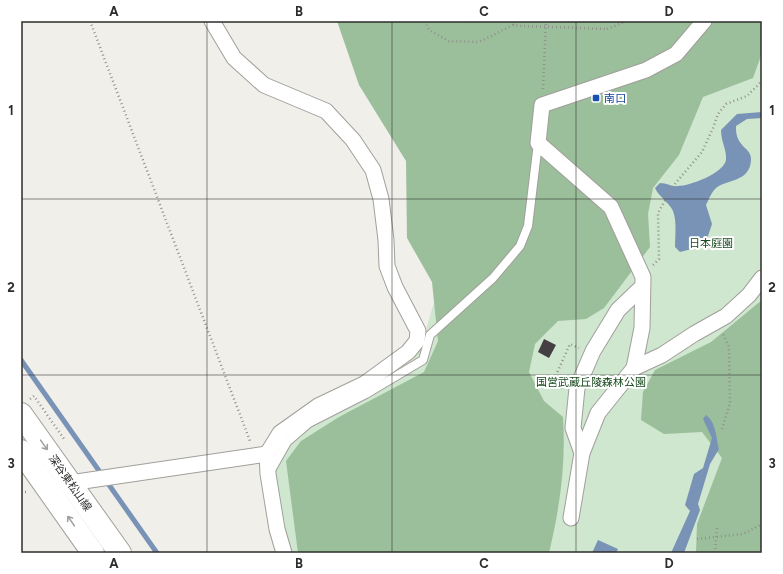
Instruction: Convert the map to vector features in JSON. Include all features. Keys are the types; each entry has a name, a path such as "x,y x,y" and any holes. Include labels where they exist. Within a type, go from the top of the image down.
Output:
{"main road":[{"name":"深谷東松山線","path":"21,414 120,553"},
{"name":"深谷東松山線","path":"21,451 93,553"}],"street":[{"path":"47,488 70,483 261,454 280,433 318,406 364,384 408,352 417,341 418,331 394,287 387,266 386,240 381,199 373,170 354,140 326,111 264,85 234,58 212,21"},
{"path":"634,368 642,328 642,282 611,207 538,143 542,105 646,70 676,54 704,21"},
{"path":"571,518 582,453 598,413 634,368 662,355 732,311 749,295 762,278"},
{"path":"582,453 573,428 577,388 592,354 618,310 642,282"},
{"path":"261,454 268,474 275,522 284,553"}],"lane":[{"path":"268,474 287,442 309,423 366,394 424,360 430,335 493,278 520,246 528,226 538,143"}],"path":[{"path":"90,21 261,454"},
{"path":"425,21 429,30 449,41 479,42 513,25 607,29 622,23 623,21"},
{"path":"463,21 481,21"},
{"path":"513,25 514,21"},
{"path":"542,105 546,21"},
{"path":"642,282 658,259 658,213 664,201 674,185 702,152 718,114 726,104 747,96 762,81"},
{"path":"717,321 729,347 730,403 722,429"},
{"path":"576,395 552,384 570,344 592,354"},
{"path":"34,396 64,439"},
{"path":"697,539 743,534 762,524"},
{"path":"715,553 717,527"}],"green space":[{"name":"国営武蔵丘陵森林公園","path":"337,21 762,21 762,53 753,78 703,97 679,155 653,188 648,214 650,247 604,308 586,319 558,321 535,344 529,372 544,401 563,417 563,469 556,519 549,553 298,553 286,461 301,441 339,417 424,372 438,341 432,282 407,238 406,161 359,85"},
{"name":"国営武蔵丘陵森林公園","path":"762,21 762,553 290,553 277,489 274,457 285,436 426,341 427,326 464,201"},
{"path":"762,300 762,553 696,553 697,524 722,458 702,432 664,434 641,420 643,392 655,370 711,342"}],"water":[{"path":"762,112 762,118 747,119 736,126 738,139 751,156 750,167 742,177 719,186 711,195 706,205 712,224 706,242 699,247 680,252 675,247 675,224 673,211 655,188 660,183 676,186 690,184 706,178 719,170 724,165 726,160 721,130 737,114"},
{"path":"706,415 714,426 719,449 710,464 698,504 700,510 684,553 671,553 690,511 685,505 694,474 703,468 712,438 703,419"},
{"path":"598,540 618,549 616,553 592,553"}],"building":[{"path":"544,339 556,345 549,358 538,352"}],"waterway":[{"path":"21,360 157,553"}],"place":[{"name":"南口","path":"596,98"}],"park label":[{"name":"日本庭園","path":"711,243"}]}
